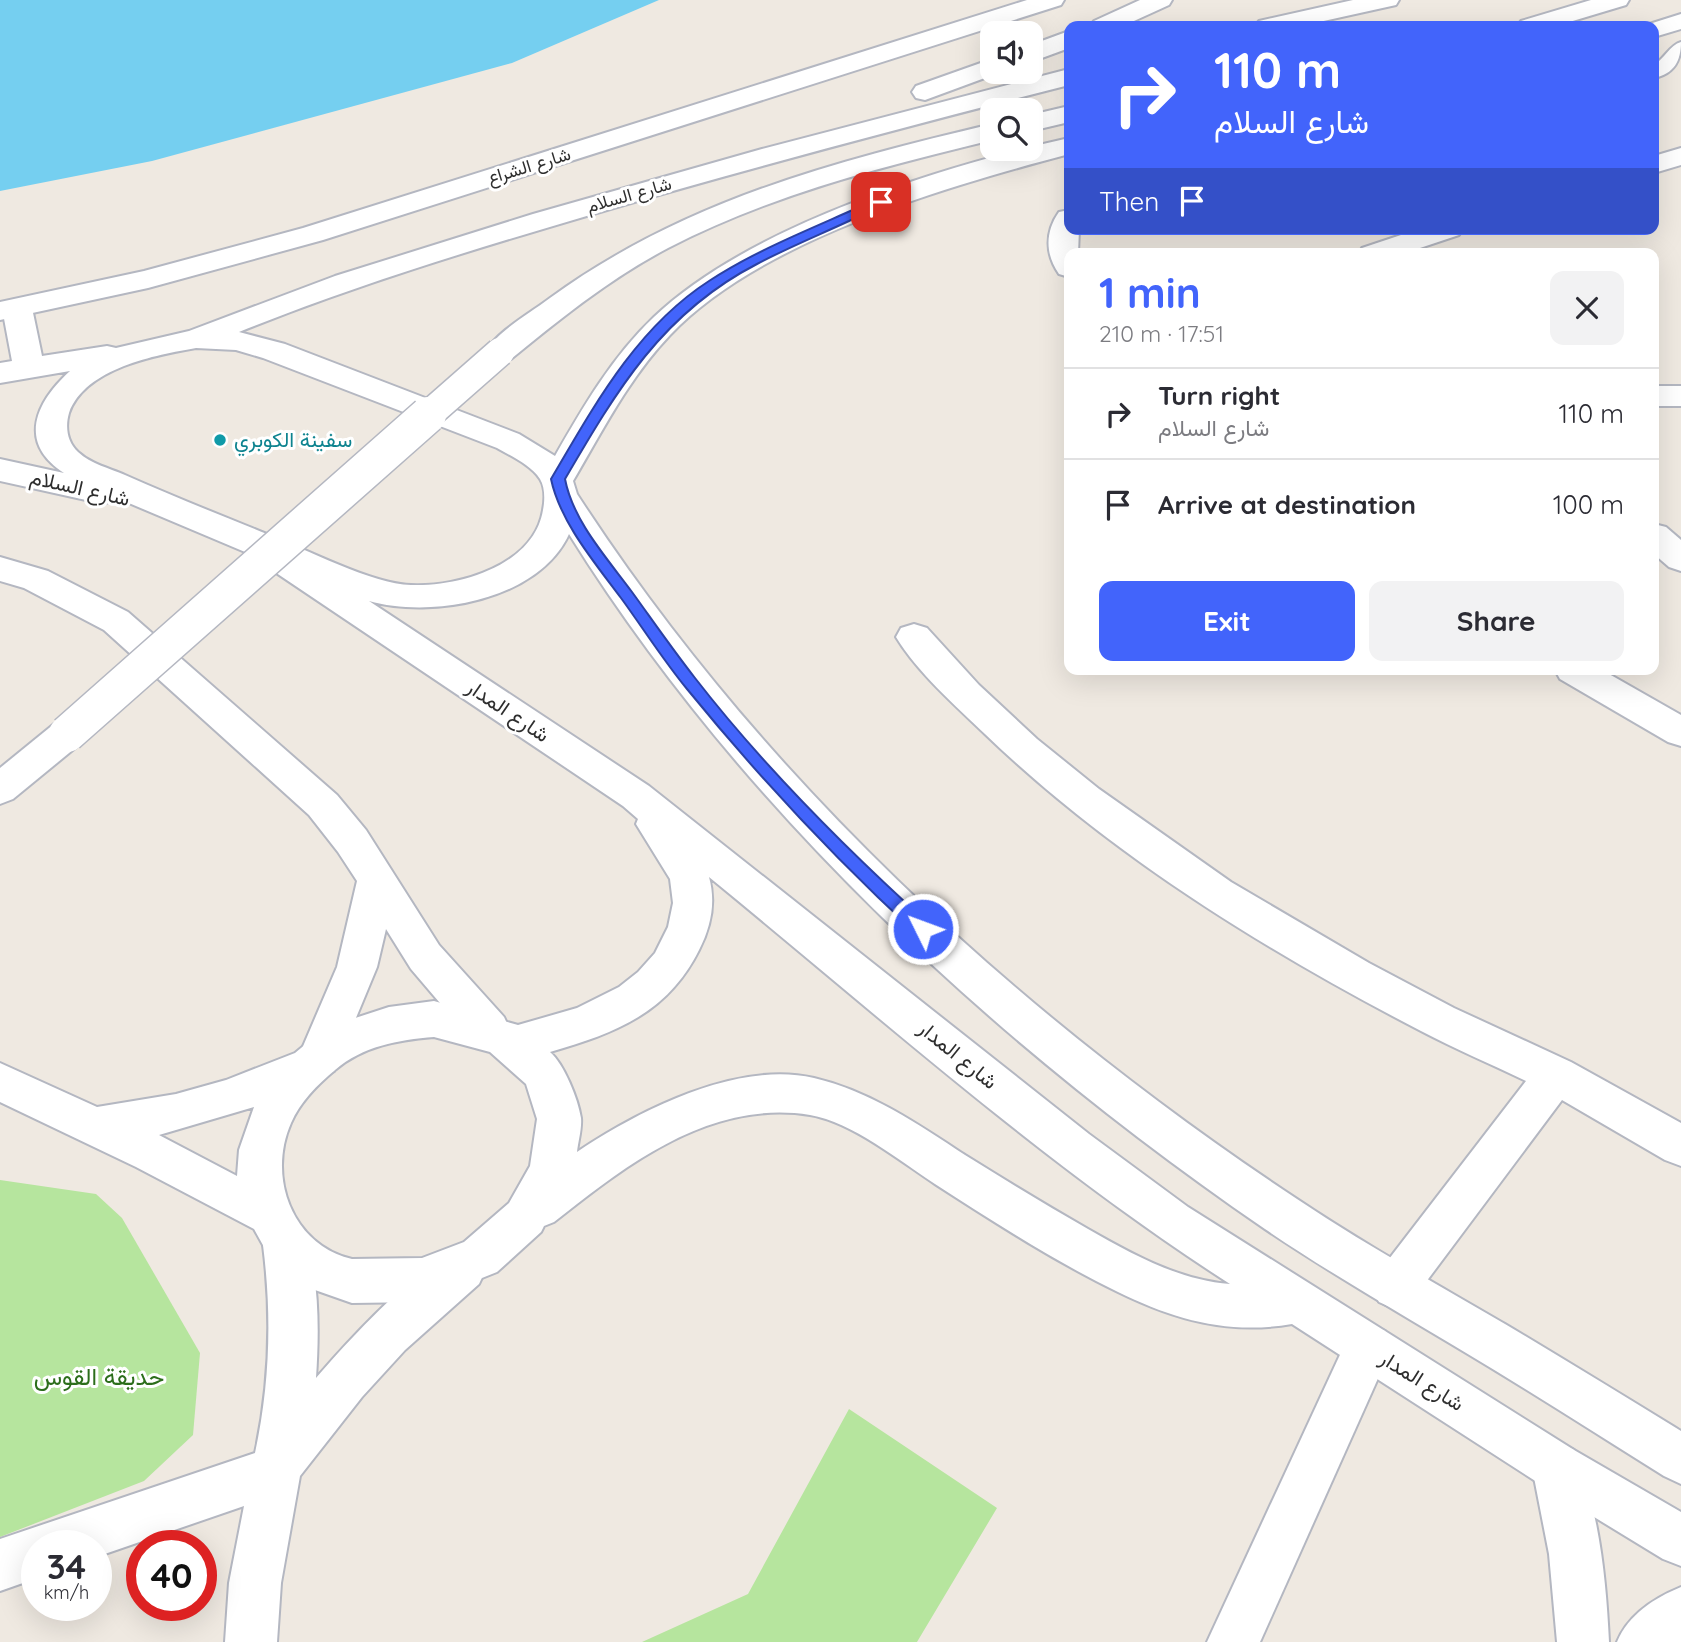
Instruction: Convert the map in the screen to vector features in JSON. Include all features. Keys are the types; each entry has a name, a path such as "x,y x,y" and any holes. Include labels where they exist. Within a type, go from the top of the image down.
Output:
{"street":[{"name":"شارع الشراع","path":"9,310 148,279 313,234 1000,19 1052,0"},
{"path":"1114,21 1160,0"},
{"path":"1277,16 1387,0"},
{"path":"1547,21 1617,0"},
{"path":"1659,28 1681,21"},
{"path":"1043,49 1064,41"},
{"path":"794,147 980,72"},
{"name":"شارع السلام","path":"197,338 293,299 402,263 794,147 1064,78"},
{"path":"1043,120 1064,115"},
{"path":"0,789 68,734 500,352 577,292 657,243 699,222 818,177 980,135"},
{"path":"134,351 105,363 80,379 61,397 52,417 51,437 61,454 80,468 161,506 391,595 433,597 475,589 512,573 540,550 557,524 560,488 590,421 628,365 662,326 712,284 800,237 898,194 953,176 1064,147"},
{"path":"1659,163 1681,156"},
{"path":"1064,228 1061,245 1064,254"},
{"path":"1390,248 1431,235"},
{"path":"9,310 14,370 197,338 237,341 274,351 508,441 533,455 560,488 609,572 682,673 775,783 882,891 1006,1004 1183,1146 1262,1201 1395,1287 1514,1356 1681,1459"},
{"path":"1659,396 1681,396"},
{"name":"شارع السلام","path":"0,470 161,506"},
{"path":"1659,539 1681,559"},
{"name":"شارع المدار","path":"255,542 636,796 1073,1147 1172,1222 1557,1468 1681,1541"},
{"path":"0,569 36,579 116,621 323,805 352,841 425,957 502,1037 537,1064 553,1091 559,1121 558,1153 547,1185 528,1216"},
{"path":"914,637 1009,737 1095,807 1193,876 1302,945 1399,999 1556,1075 1681,1146"},
{"path":"1582,675 1681,732"},
{"path":"96,1126 150,1120 205,1107 258,1089 314,1062 354,1036 404,1021 463,1021 502,1037 583,1024 635,1001 673,965 692,922 690,879 636,796"},
{"path":"243,1631 288,1410 294,1352 293,1296 276,1229 258,1183 259,1152 268,1120 285,1091 314,1062 357,967 376,881"},
{"path":"1395,1287 1556,1075"},
{"path":"0,1082 96,1126 276,1229 315,1267 349,1280 388,1284 429,1280 468,1265"},
{"path":"100,1530 274,1471 318,1410 364,1356 415,1307 501,1243 528,1216 590,1166 645,1133 714,1102 764,1094 812,1096 859,1114 1100,1259 1164,1291 1199,1303 1236,1309 1266,1308 1295,1302"},
{"path":"1233,1642 1368,1347"},
{"path":"1557,1468 1572,1527 1581,1588 1583,1642"},
{"path":"0,1564 21,1557"},
{"path":"1643,1642 1681,1613"}],"lane":[{"path":"1659,69 1681,47"}],"green space":[{"name":"حديقة القوس","path":"0,1180 96,1194 122,1218 200,1353 193,1435 144,1481 0,1537"},
{"path":"849,1409 997,1508 917,1642 642,1642 748,1594"}],"water":[{"path":"0,0 659,0 512,63 152,161 0,191"}],"place":[{"name":"سفينة الكوبري","path":"220,440"}],"route":[{"path":"881,202 752,261 712,284 662,326 628,365 590,421 558,479 562,497 594,550 674,663 775,783 923,929"}]}
